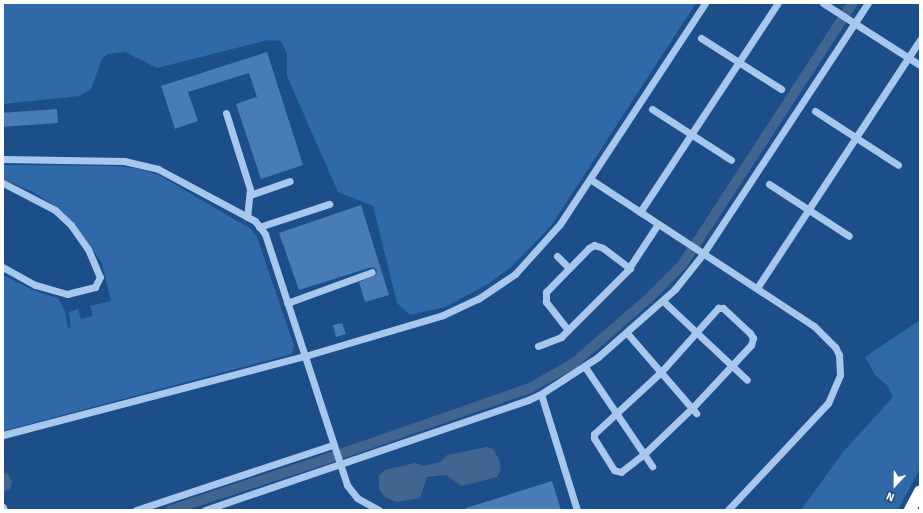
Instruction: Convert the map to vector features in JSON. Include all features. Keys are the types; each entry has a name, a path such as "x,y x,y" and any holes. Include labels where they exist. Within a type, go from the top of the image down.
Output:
{"highway":[{"path":"910,510 920,491"}],"street":[{"path":"3,435 305,356 443,315 478,299 515,274 560,224 705,3"},
{"path":"640,212 778,3"},
{"path":"823,3 920,65"},
{"path":"205,510 541,394 585,366 627,334 663,301 701,252 852,22 868,3"},
{"path":"701,38 781,89"},
{"path":"757,288 920,40"},
{"path":"652,109 731,160"},
{"path":"815,111 898,165"},
{"path":"226,113 250,195 247,216"},
{"path":"3,160 88,159 124,161 151,167 247,216 260,227 266,234 334,449 352,494 379,510"},
{"path":"590,179 814,326 835,347 841,365 840,375 828,403 728,510"},
{"path":"250,195 290,181"},
{"path":"3,183 55,210 71,225 88,249 100,277 99,284 95,287 67,294 35,285 3,267"},
{"path":"769,184 850,236"},
{"path":"260,227 330,204"},
{"path":"538,346 555,340 568,330 630,268 658,224"},
{"path":"568,330 546,302 545,297 548,288 594,245 603,248 630,268"},
{"path":"557,256 569,268"},
{"path":"287,302 372,272"},
{"path":"663,301 747,380"},
{"path":"720,307 750,333 753,338 751,345 732,366 694,411 621,472 614,470 594,438 597,430 661,372 720,307"},
{"path":"627,334 694,411"},
{"path":"585,366 652,466"},
{"path":"541,394 577,510"},
{"path":"136,510 334,449"}],"shaded area":[{"path":"3,3 696,3 551,226 511,267 488,284 445,307 410,315 397,303 373,206 338,192 287,76 287,54 281,41 268,40 157,68 125,52 108,54 102,59 91,89 79,96 3,104"},
{"path":"3,165 116,166 139,169 159,175 251,229 257,237 294,346 292,354 3,431 3,275 35,291 58,298 64,309 68,328 71,327 69,312 78,309 81,319 93,316 90,306 111,301 102,263 76,225 57,207 33,192 3,179"},
{"path":"920,320 920,468 898,510 801,510 843,452 893,397 887,385 875,375 865,357"},
{"path":"487,447 493,449 499,459 501,470 497,477 462,486 446,475 427,477 420,498 396,502 385,497 379,490 379,476 385,470 415,463 424,466 440,462 447,455"},
{"path":"3,473 9,475 12,482 10,489 3,492"}],"building":[{"path":"267,52 303,165 261,179 236,104 257,97 249,73 188,92 198,121 175,129 161,86"},
{"path":"57,109 58,123 4,127 3,113"},
{"path":"361,205 389,295 365,302 359,282 376,275 377,270 372,267 299,290 279,233"},
{"path":"342,323 346,334 336,337 333,325"},
{"path":"552,481 561,510 466,510 466,508"}],"waterway":[{"path":"171,510 329,458 530,388 574,363 649,298 682,265 853,3"}]}
